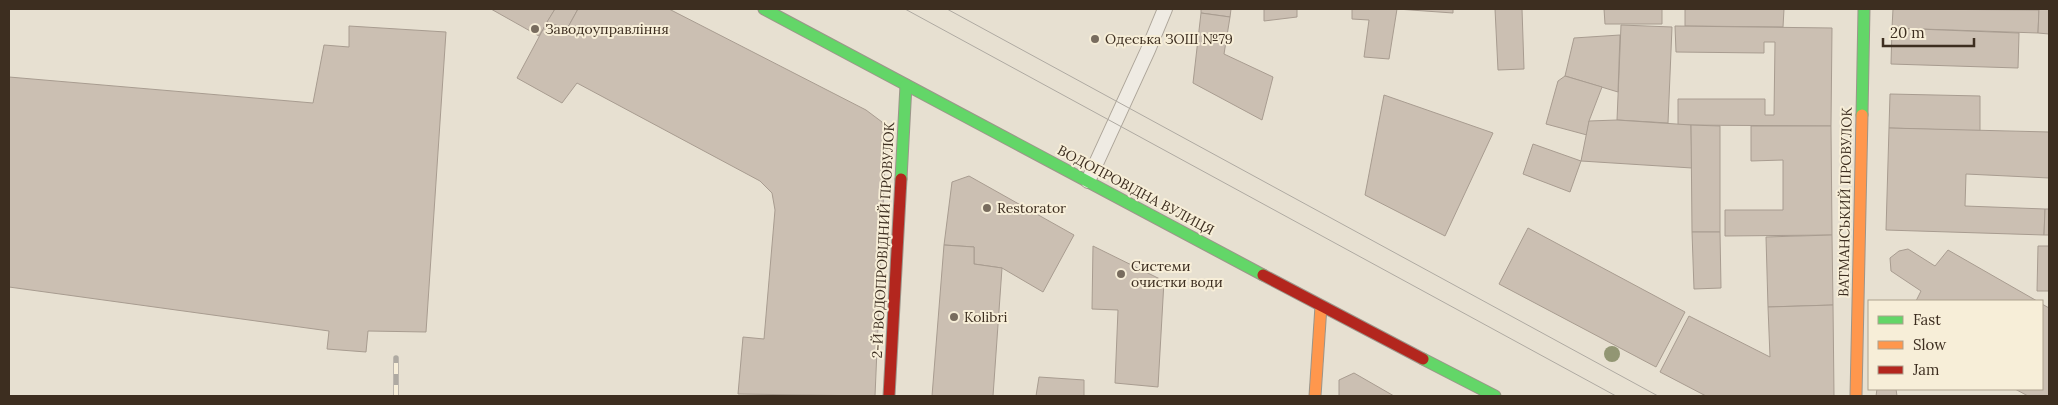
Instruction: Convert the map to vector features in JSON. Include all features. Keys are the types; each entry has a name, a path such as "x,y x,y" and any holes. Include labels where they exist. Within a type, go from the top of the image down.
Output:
{"main road":[{"name":"ВОДОПРОВІДНА ВУЛИЦЯ","path":"764,9 1321,306 1495,396"},
{"name":"ВАТМАНСЬКИЙ ПРОВУЛОК","path":"1856,396 1864,9"},
{"name":"2-Й ВОДОПРОВІДНИЙ ПРОВУЛОК","path":"889,396 906,85"},
{"path":"1315,396 1321,306"}],"lane":[{"path":"1088,181 1165,9"}],"building":[{"name":"Заводоуправління","path":"491,9 555,9 539,36"},
{"path":"555,9 578,9 567,29 547,22"},
{"path":"578,9 669,9 866,110 882,122 885,135 885,162 875,396 738,394 743,337 764,339 775,210 772,193 760,181 577,83 562,103 517,78 547,22 567,29"},
{"path":"1201,9 1231,9 1230,17 1201,13"},
{"path":"1264,9 1297,9 1297,17 1264,21"},
{"path":"1352,9 1397,9 1389,59 1364,57 1369,20 1352,19"},
{"path":"1397,9 1453,9 1453,13"},
{"path":"1495,9 1522,9 1524,69 1498,70"},
{"path":"1604,9 1662,9 1662,24 1605,24"},
{"path":"1685,9 1784,9 1783,27 1685,26"},
{"path":"1893,9 2039,10 2038,33 1892,28"},
{"path":"2039,9 2049,9 2049,34 2038,33"},
{"path":"1201,13 1230,17 1224,54 1273,77 1262,120 1193,83"},
{"path":"1621,25 1672,27 1668,123 1617,120"},
{"path":"349,26 446,32 426,332 368,331 366,352 327,349 329,331 9,287 9,77 313,103 324,45 349,47"},
{"path":"1675,26 1832,28 1831,126 1678,125 1678,99 1765,99 1765,115 1774,115 1775,42 1764,42 1764,53 1676,52"},
{"path":"1892,28 2019,33 2018,68 1891,64"},
{"path":"1620,35 1618,92 1565,76 1574,38"},
{"path":"1565,76 1602,87 1589,121 1587,135 1546,124 1558,81"},
{"path":"1890,94 1980,96 1980,131 1889,128"},
{"path":"1384,95 1493,133 1445,236 1365,195"},
{"path":"1617,120 1691,125 1692,168 1581,161 1589,121"},
{"path":"1691,125 1720,126 1720,232 1692,232"},
{"path":"1751,126 1831,126 1832,235 1725,236 1725,210 1783,210 1783,160 1751,161"},
{"path":"1889,128 2049,132 2049,178 1966,174 1965,206 2045,209 2044,235 1886,230"},
{"path":"1533,144 1581,161 1570,192 1523,174"},
{"name":"Restorator","path":"969,176 1074,235 1043,292 1002,268 974,264 974,247 944,245 952,182"},
{"path":"2045,209 2049,209 2049,235 2044,235"},
{"path":"1528,228 1685,312 1656,367 1499,284"},
{"path":"1692,232 1720,232 1721,288 1694,289"},
{"path":"1832,235 1833,305 1768,307 1766,237"},
{"path":"944,245 974,247 974,264 1002,268 993,396 932,396"},
{"path":"1093,246 1164,281 1158,387 1115,383 1118,310 1092,309"},
{"path":"2038,246 2049,246 2049,291 2037,291"},
{"path":"1908,249 1935,266 1948,250 2035,300 1916,300 1921,291 1891,271 1890,258 1899,251"},
{"path":"1833,305 1834,396 1706,396 1660,372 1689,316 1770,357 1768,307"},
{"path":"2043,305 2049,308 2049,396 2028,396 2017,390 2043,390"},
{"path":"1354,373 1394,396 1339,396 1339,380"},
{"path":"1039,377 1084,380 1084,396 1036,396"},
{"path":"1877,390 1896,390 1897,396 1876,396"}],"tram line":[{"path":"905,9 1616,396"},
{"path":"947,9 1658,396"}],"railway":[{"path":"396,358 396,396"}],"traffic: fast":[{"path":"764,9 1263,275"},
{"path":"1862,115 1864,9"},
{"path":"901,179 906,85"},
{"path":"1423,359 1495,396"}],"traffic: slow":[{"path":"1856,396 1862,115"},
{"path":"1315,396 1321,306"}],"traffic: jam":[{"path":"889,396 901,179"},
{"path":"1263,275 1423,359"}],"place":[{"name":"Заводоуправління","path":"535,29"},
{"name":"Одеська ЗОШ №79","path":"1095,39"},
{"name":"Restorator","path":"987,208"},
{"name":"Системи очистки води","path":"1121,274"},
{"name":"Kolibri","path":"954,317"}]}
